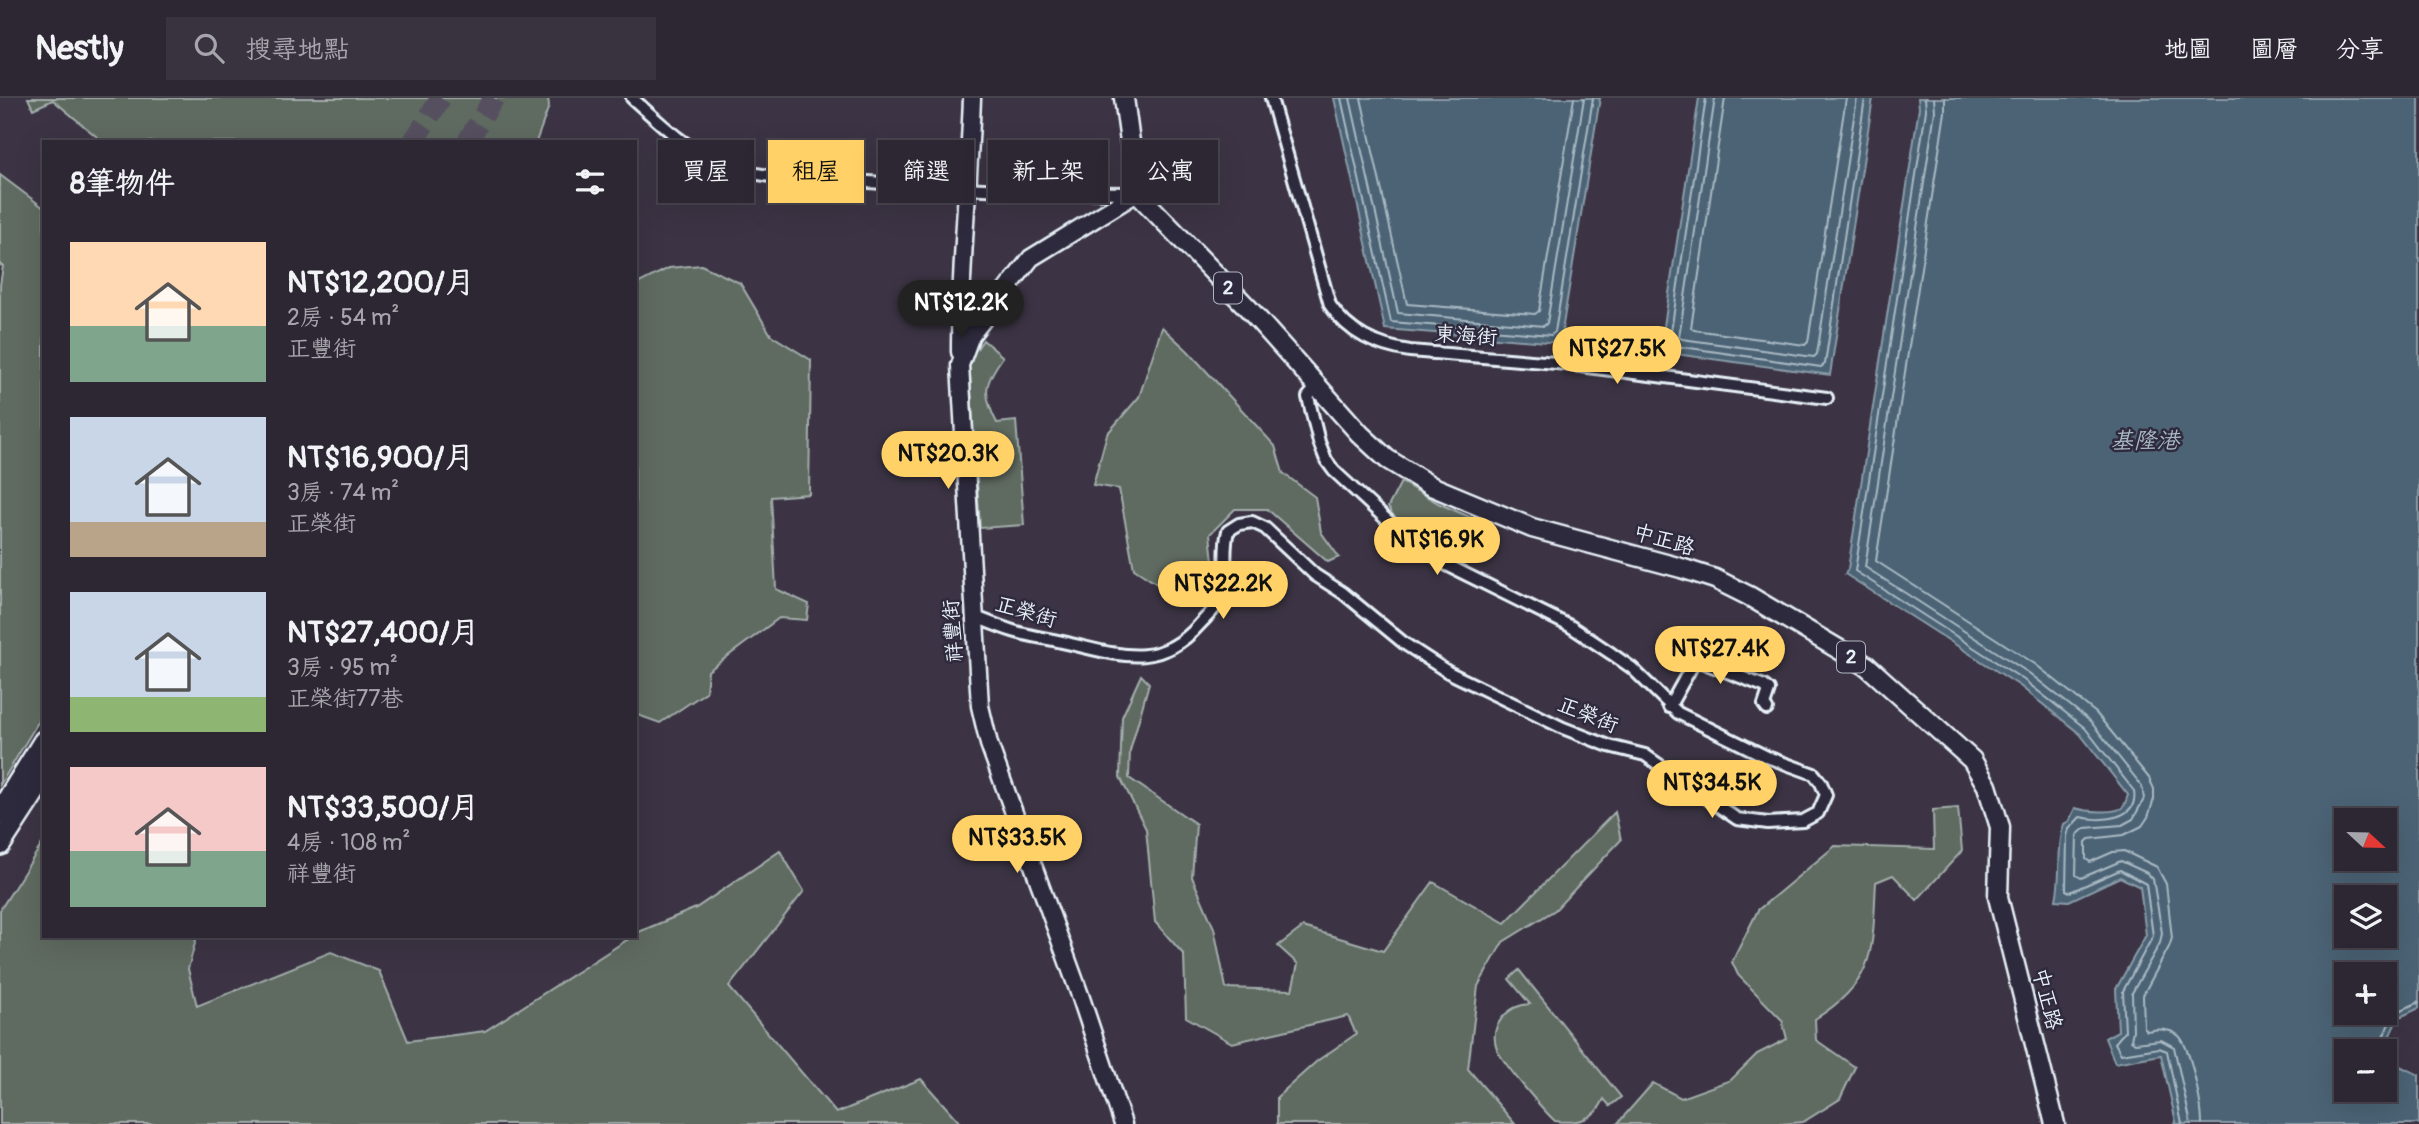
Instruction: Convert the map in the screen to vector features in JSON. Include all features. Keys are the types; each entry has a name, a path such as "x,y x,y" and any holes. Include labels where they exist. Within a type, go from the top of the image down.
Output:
{"highway":[{"path":"0,813 42,745"},
{"path":"0,844 42,779"}],"main road":[{"path":"1124,98 1129,140"},
{"name":"中正路","path":"1146,203 1256,317 1378,451 1430,486 1532,528 1715,579 1749,596 1867,666 1966,754 1983,776 1995,805 2000,827 1998,897 2055,1124"}],"street":[{"path":"632,98 701,154 718,163 761,176 878,183"},
{"path":"971,140 972,98"},
{"name":"東海街","path":"1271,98 1330,305 1346,324 1367,339 1409,351 1558,363 1827,398"},
{"path":"974,188 1122,193"},
{"name":"祥豐街","path":"1122,202 1031,257 971,335 960,365 980,706 989,744 1080,995 1123,1124"},
{"path":"960,365 960,313 968,203"},
{"path":"960,313 967,323 979,323"},
{"name":"正榮街","path":"973,616 1014,632 1116,655 1134,657 1164,651 1180,643 1216,606 1226,582 1225,542 1228,531 1239,524 1252,523 1265,528 1315,575 1343,593 1405,644 1448,672 1563,728 1609,746 1645,755 1737,818 1768,823 1803,821 1818,813 1826,795 1821,782 1814,774 1767,757 1678,713 1632,668 1602,647 1570,626 1447,565 1387,520 1334,471 1326,460 1308,397 1317,386"},
{"path":"1669,707 1693,664 1699,661 1764,686 1769,690 1764,705 1767,709"}],"green space":[{"path":"28,98 548,98 549,106 537,140 101,140 53,100 33,109"},
{"path":"0,175 42,206 42,715 0,785 0,285 3,266 0,265"},
{"path":"701,265 740,283 771,335 811,360 809,494 771,497 776,589 809,604 807,620 779,618 708,671 706,692 660,723 637,715 637,284 669,268"},
{"path":"1162,327 1188,351 1275,446 1283,473 1315,497 1321,532 1339,557 1328,562 1267,509 1235,509 1210,534 1215,579 1186,603 1134,569 1119,489 1093,485 1107,434 1139,397"},
{"path":"983,340 1003,357 992,374 987,396 997,423 1016,421 1024,525 980,528 969,360"},
{"path":"1401,482 1440,504 1479,521 1462,563 1449,561 1400,527 1388,507"},
{"path":"1141,675 1149,683 1130,751 1129,778 1196,824 1192,877 1214,928 1226,988 1292,990 1298,964 1278,946 1303,927 1383,951 1433,882 1505,923 1615,812 1621,840 1555,910 1503,942 1478,986 1468,1069 1515,1124 1277,1124 1277,1097 1317,1061 1356,1034 1348,1016 1232,1043 1186,1017 1184,955 1155,922 1146,829 1120,777 1122,717"},
{"path":"1958,808 1962,851 1917,900 1893,875 1876,882 1874,926 1868,961 1851,990 1836,1005 1815,1019 1816,1040 1855,1067 1840,1099 1803,1122 1617,1124 1653,1083 1681,1098 1731,1080 1757,1054 1787,1039 1782,1020 1738,975 1732,962 1758,910 1835,846 1934,849 1933,810"},
{"path":"42,844 42,938 196,938 188,969 197,1006 331,952 379,971 408,1041 485,1031 630,938 637,938 637,934 641,931 696,908 780,851 804,891 729,987 836,1113 921,1079 961,1124 0,1124 0,910"},
{"path":"1519,970 1621,1097 1610,1106 1604,1099 1596,1112 1584,1119 1555,1121 1523,1086 1500,1055 1495,1032 1502,1018 1514,1008 1530,1004 1509,979"}],"water":[{"path":"1334,98 1600,98 1560,343 1385,329"},
{"path":"1699,98 1873,98 1830,375 1660,352"},
{"name":"基隆港","path":"1918,98 2419,98 2419,1008 2397,1020 2397,962 2334,962 2334,1025 2395,1025 2388,1039 2334,1039 2334,1102 2397,1102 2397,1065 2419,1075 2419,1124 2173,1124 2176,1122 2161,1055 2115,1063 2105,1038 2118,1031 2116,989 2146,935 2140,887 2120,877 2069,901 2056,900 2064,824 2069,821 2075,808 2115,811 2124,806 2128,795 2080,734 2020,686 1845,574 1848,569 1919,108"}],"tunnel":[{"path":"414,140 441,98"},
{"path":"468,140 494,98"}]}
